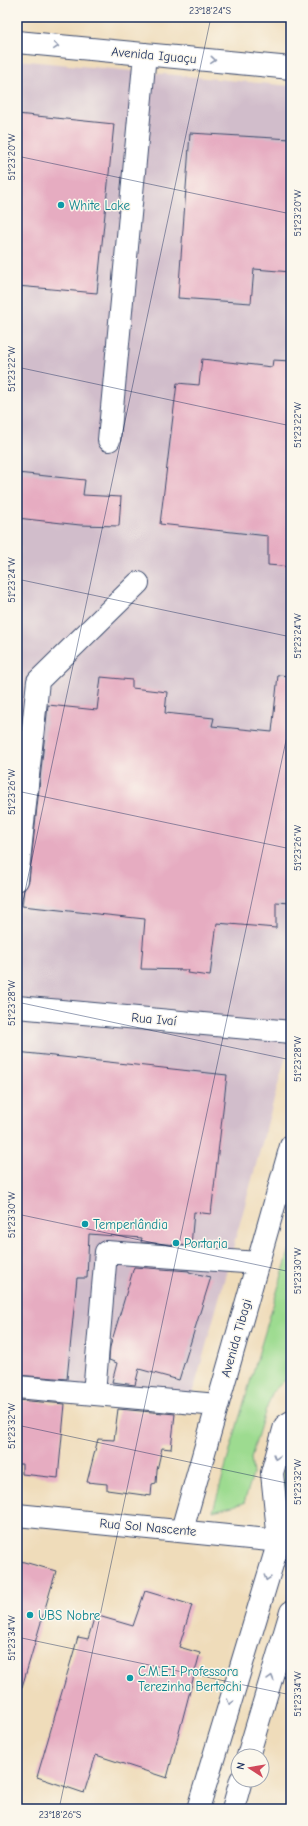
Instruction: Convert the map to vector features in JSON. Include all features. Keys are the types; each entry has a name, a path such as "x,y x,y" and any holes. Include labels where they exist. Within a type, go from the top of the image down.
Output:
{"street":[{"name":"Avenida Iguaçu","path":"17,42 291,68"},
{"path":"109,440 144,54"},
{"path":"17,880 38,681 138,583"},
{"name":"Rua Ivaí","path":"17,1007 291,1032"},
{"name":"Avenida Tibagi","path":"182,1530 291,1146"},
{"path":"94,1394 106,1252 258,1263"},
{"path":"17,1387 217,1405"},
{"path":"198,1809 285,1541 272,1472 286,1426 291,1422"},
{"name":"Rua Sol Nascente","path":"17,1515 285,1541"},
{"path":"250,1748 291,1612"},
{"path":"233,1809 239,1788"}],"shaded area":[{"path":"17,60 291,86 291,1038 188,1411 17,1395"}],"green space":[{"path":"291,1245 291,1375 273,1391 251,1458 253,1474 244,1503 213,1511 239,1419"},
{"path":"291,1445 291,1529 287,1524 283,1507 283,1478 285,1463"}],"building":[{"name":"White Lake","path":"17,114 114,124 97,293 17,286"},
{"path":"190,133 291,139 291,272 254,269 251,303 178,298"},
{"path":"202,359 272,367 273,360 291,361 291,567 268,565 268,536 160,524 177,383 199,385"},
{"path":"17,473 85,480 83,495 121,497 119,526 80,525 17,518"},
{"path":"278,675 291,676 291,903 276,902 276,928 217,923 210,976 187,973 188,970 141,969 145,919 22,906 24,890 29,881 48,705 97,710 101,677 132,680 132,688 167,692 165,713 214,718 212,726 272,732"},
{"name":"Temperlândia","path":"17,1052 227,1075 211,1214 194,1212 191,1246 141,1242 142,1238 89,1234 87,1278 77,1278 67,1379 17,1375"},
{"path":"134,1267 189,1271 211,1277 179,1380 139,1369 135,1385 112,1382 117,1363 109,1360 110,1347"},
{"path":"17,1400 65,1404 58,1478 22,1474 22,1464 17,1464"},
{"path":"118,1409 175,1414 171,1449 162,1448 157,1470 156,1483 152,1484 151,1496 107,1490 107,1484 87,1482 98,1439 114,1440"},
{"name":"UBS Nobre","path":"17,1560 56,1571 22,1687 17,1687"},
{"name":"C.M.E.I Professora Terezinha Bertochi","path":"145,1591 192,1605 179,1647 200,1653 167,1778 96,1755 84,1793 37,1777 78,1637 88,1639 95,1615 133,1626"}],"place":[{"name":"White Lake","path":"61,205"},
{"name":"Temperlândia","path":"85,1224"},
{"name":"Portaria","path":"176,1243"},
{"name":"UBS Nobre","path":"30,1615"},
{"name":"C.M.E.I Professora Terezinha Bertochi","path":"130,1678"}]}
